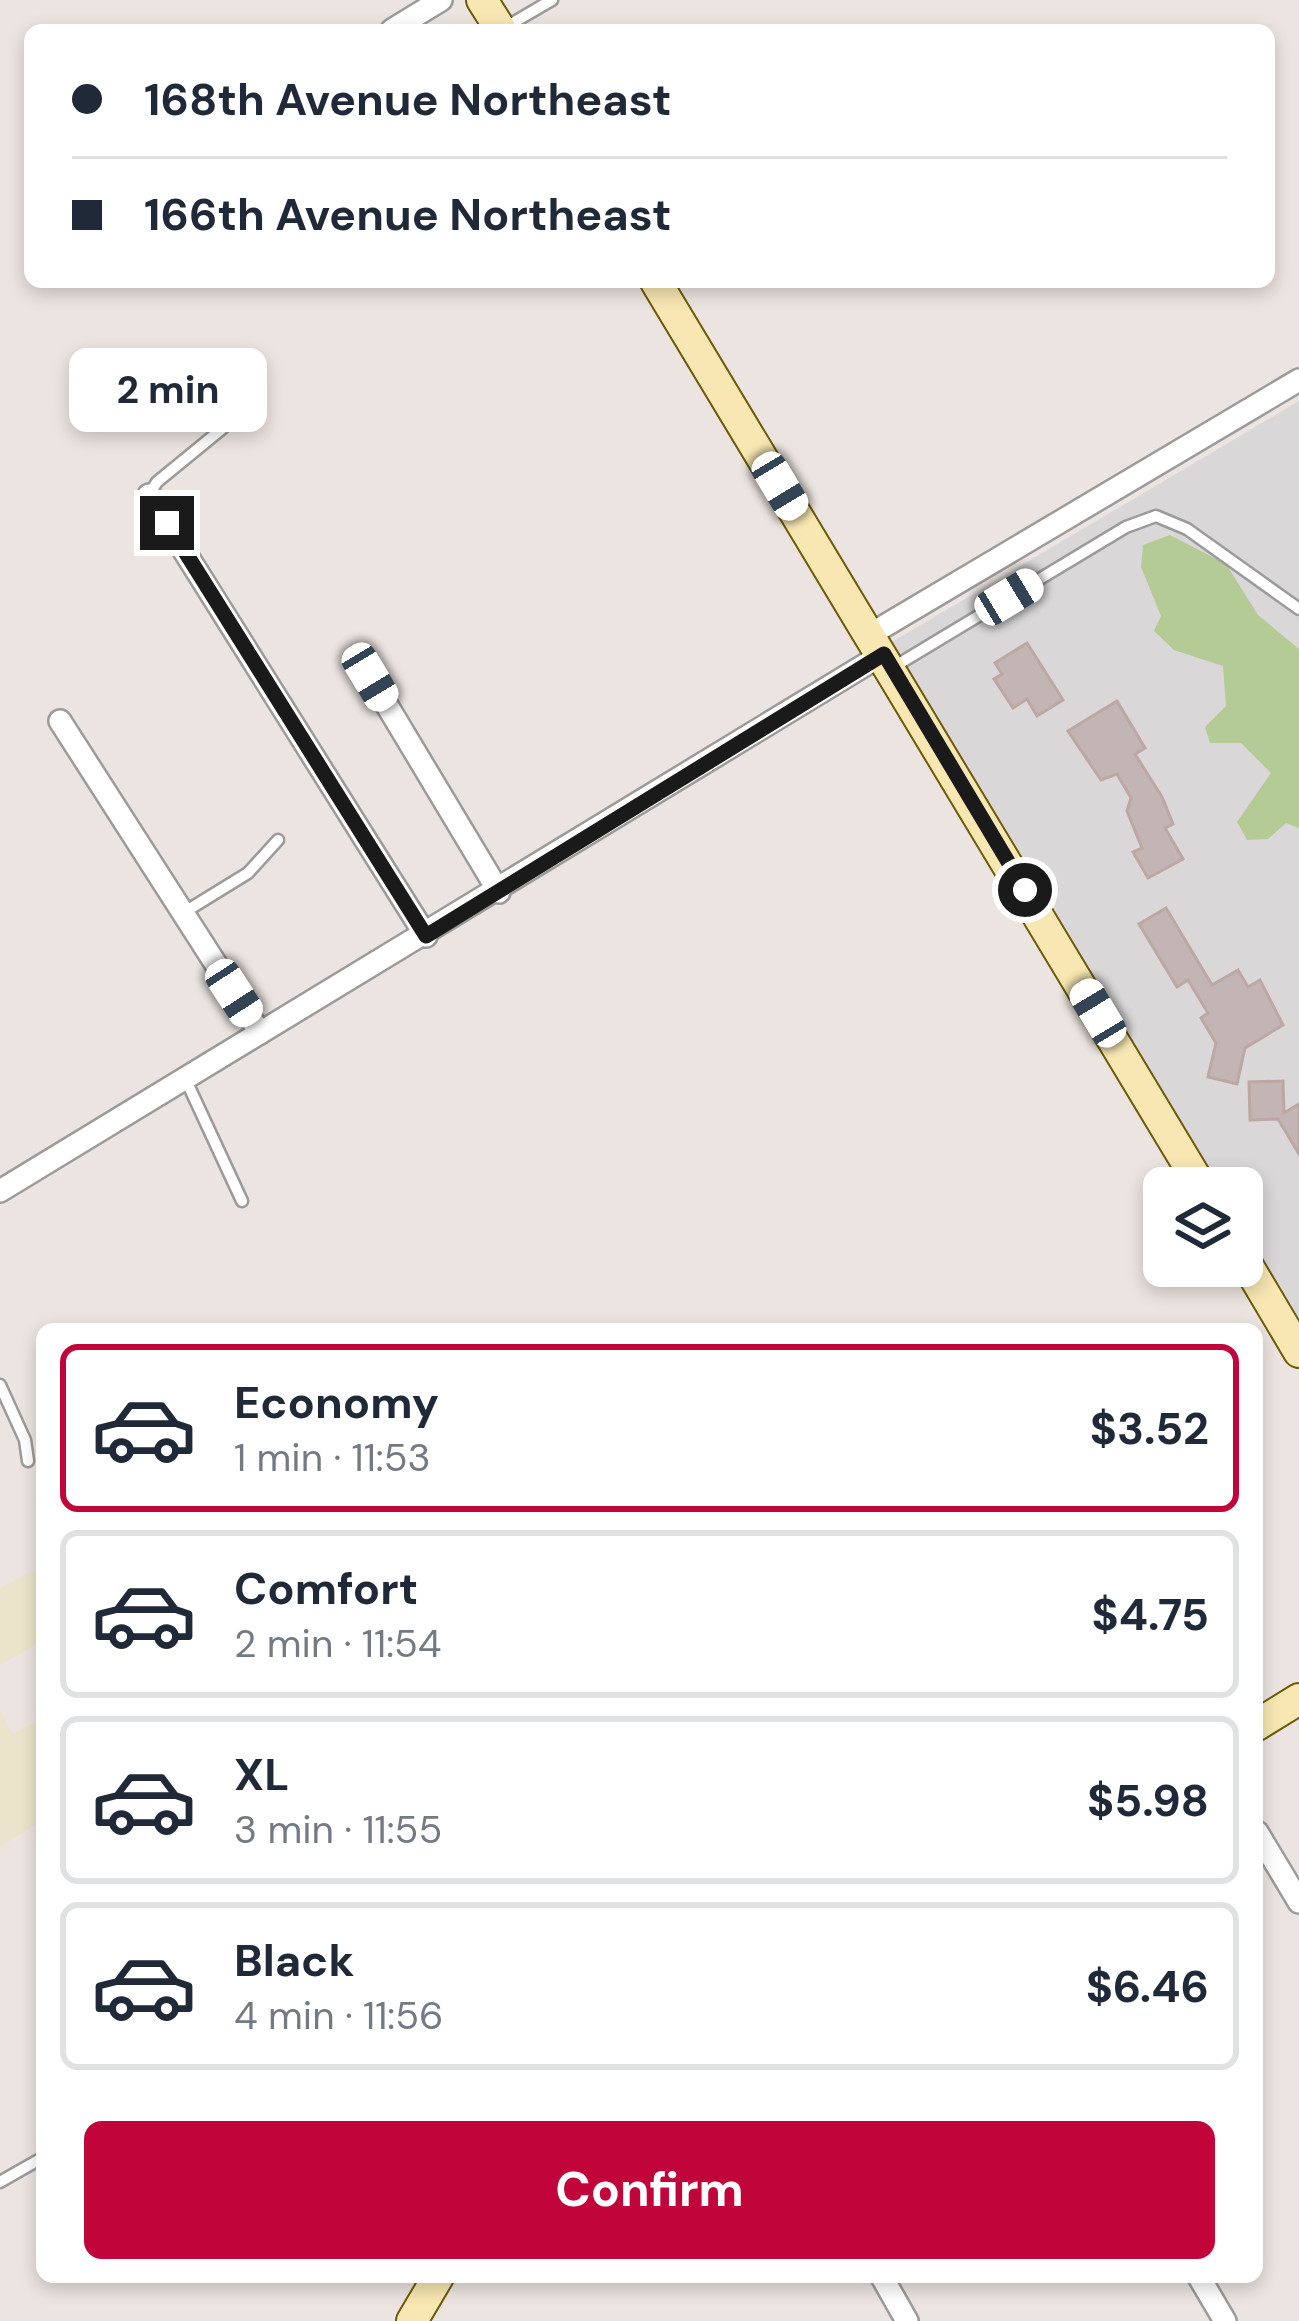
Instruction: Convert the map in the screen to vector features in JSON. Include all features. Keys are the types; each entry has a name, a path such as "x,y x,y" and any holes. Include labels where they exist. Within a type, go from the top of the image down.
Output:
{"street":[{"path":"402,24 441,0"},
{"path":"660,288 1189,1167"},
{"path":"0,1191 499,892 882,652 1299,380"},
{"path":"148,495 426,936"},
{"path":"370,677 499,892"},
{"path":"60,721 260,1033"},
{"path":"1260,1287 1299,1352"},
{"path":"1263,1721 1299,1699"},
{"path":"1263,1842 1299,1902"},
{"path":"412,2321 429,2283"},
{"path":"885,2283 907,2321"},
{"path":"1203,2283 1225,2321"}],"lane":[{"path":"511,24 552,0"},
{"path":"148,495 157,482 224,428"},
{"path":"882,652 1156,516 1187,529 1299,609"},
{"path":"183,913 248,873 278,840"},
{"path":"185,1078 242,1201"},
{"path":"0,1385 26,1440 28,1461"},
{"path":"0,2182 36,2161"}],"shaded area":[{"path":"1299,401 1299,1329 1263,1268 1263,1167 1203,1167 892,642"},
{"path":"36,1569 36,1644 0,1665 0,1588"},
{"path":"0,1711 13,1734 36,1721 36,1824 0,1847"}],"green space":[{"path":"1170,535 1226,564 1258,615 1299,649 1299,828 1286,823 1268,839 1247,840 1237,822 1271,773 1241,743 1210,743 1205,727 1226,706 1223,666 1174,650 1154,631 1161,616 1141,567 1143,545"}],"building":[{"path":"1027,643 1063,700 1037,716 1027,699 1013,708 994,679 1002,674 995,663"},
{"path":"1117,701 1145,748 1135,754 1162,797 1173,824 1165,828 1183,859 1148,878 1133,852 1142,848 1127,811 1131,798 1117,774 1101,780 1068,731"},
{"path":"1166,908 1212,985 1238,970 1248,987 1260,980 1283,1025 1245,1048 1237,1084 1208,1077 1216,1043 1201,1018 1208,1013 1188,980 1177,987 1139,924"},
{"path":"1283,1081 1284,1113 1299,1104 1299,1154 1278,1119 1250,1120 1249,1082"}],"route":[{"path":"167,523 426,936 884,654 1025,890"}]}
